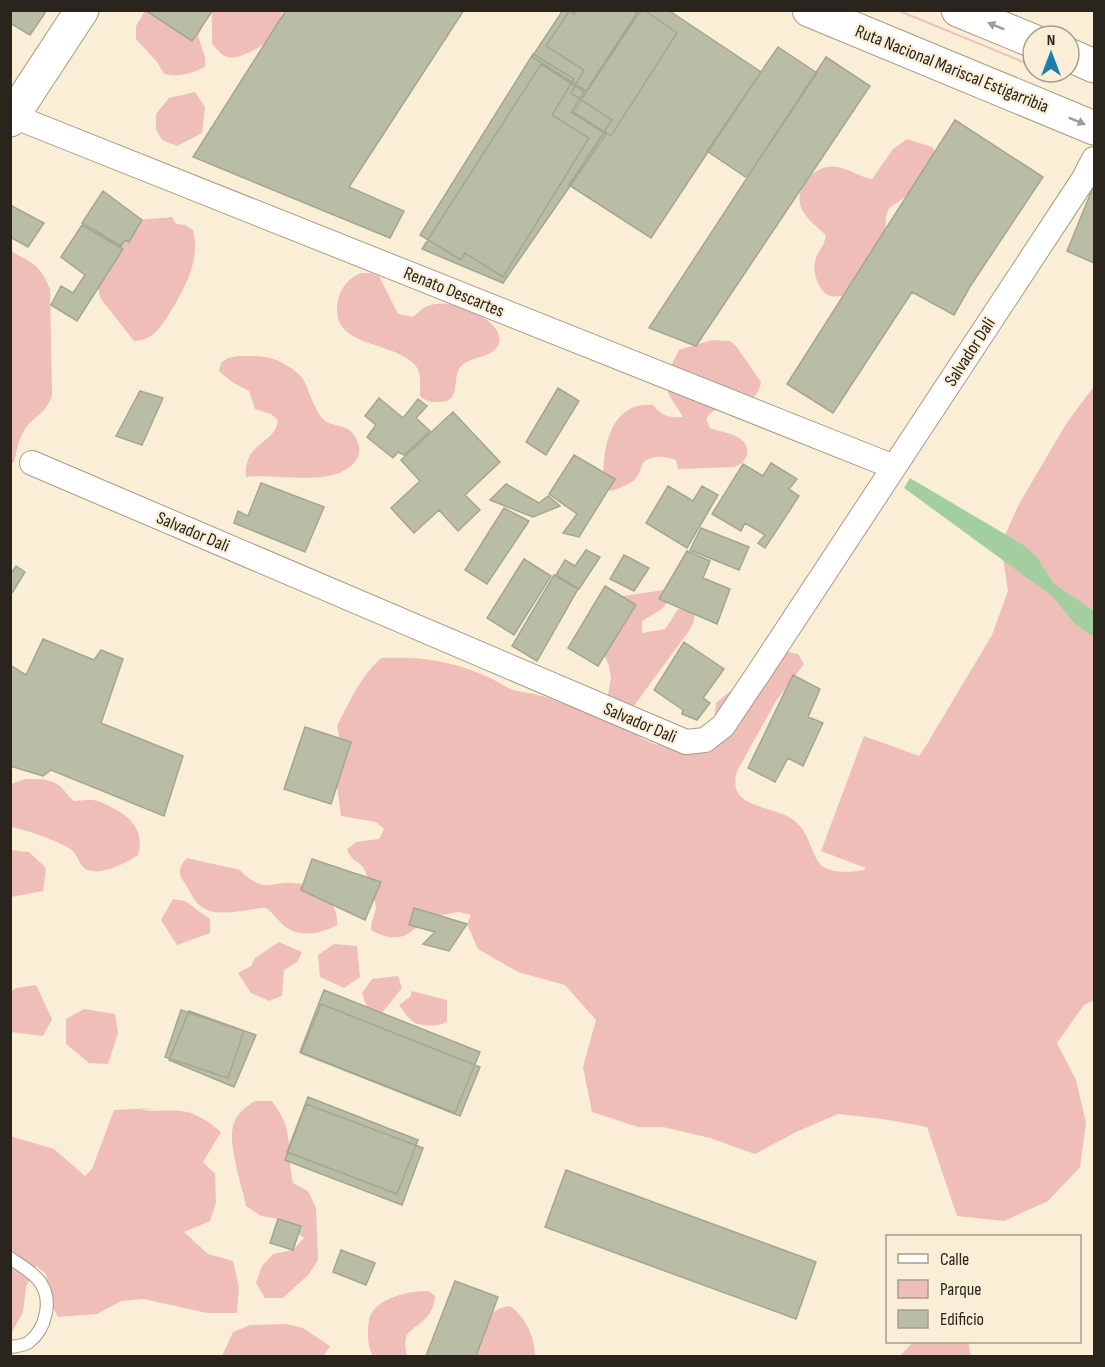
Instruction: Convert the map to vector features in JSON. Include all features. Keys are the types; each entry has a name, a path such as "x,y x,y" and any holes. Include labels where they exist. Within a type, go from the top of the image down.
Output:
{"main road":[{"path":"12,118 82,10"},
{"name":"Ruta Nacional Mariscal Estigarribia","path":"809,10 1095,128"},
{"path":"958,10 1021,36"},
{"path":"1081,60 1095,66"}],"street":[{"name":"Renato Descartes","path":"12,118 894,467"},
{"name":"Salvador Dali","path":"32,463 686,742 705,740 723,726 1095,159"}],"lane":[{"path":"10,1258 36,1276 48,1296 48,1307 38,1333 27,1344 10,1347"}],"green space":[{"path":"145,11 200,11 204,24 198,36 205,57 205,67 185,74 164,74 157,62 136,39 136,26"},
{"path":"212,11 282,11 275,31 267,41 245,54 230,58 221,54 212,43"},
{"path":"897,11 902,11 1021,60 1021,62"},
{"path":"195,92 205,107 202,133 177,146 162,140 156,129 156,114 169,98"},
{"path":"907,139 932,147 937,155 921,186 889,208 886,217 885,244 847,295 835,297 828,295 819,285 814,265 826,235 803,212 800,205 801,190 813,174 828,167 839,167 872,179 893,149"},
{"path":"172,217 176,224 185,225 193,230 194,260 179,297 162,324 148,338 134,341 101,299 97,278 101,255 111,234 119,227 134,221"},
{"path":"10,251 35,266 50,289 52,395 47,406 23,433 11,465"},
{"path":"361,273 379,276 398,314 413,317 434,304 451,304 476,313 496,330 499,336 497,348 461,366 456,377 455,390 450,399 445,402 426,400 420,396 420,375 415,365 404,357 352,335 342,327 337,316 339,295 346,284"},
{"path":"712,340 730,341 736,346 761,382 758,392 752,398 720,408 706,419 710,428 734,435 744,442 747,447 745,459 734,467 678,469 676,460 662,457 652,458 645,461 634,480 611,491 604,486 604,459 611,431 617,420 626,411 638,406 653,405 666,416 683,417 668,392 667,381 670,370 679,350"},
{"path":"238,356 272,358 298,374 304,381 322,418 351,431 354,435 359,448 356,460 347,469 321,477 246,477 249,457 272,434 278,420 271,414 255,409 249,391 232,382 219,371 221,363 228,358"},
{"path":"1094,386 1094,1000 1084,1005 1057,1043 1076,1080 1086,1123 1080,1167 1048,1201 1004,1221 957,1216 927,1127 838,1114 796,1132 755,1154 710,1138 663,1127 638,1127 592,1112 583,1067 596,1020 565,985 518,972 478,949 467,924 471,915 459,912 423,918 412,931 400,937 386,936 371,930 376,907 373,893 364,869 347,849 356,842 379,839 384,829 376,822 341,816 335,770 342,748 337,726 367,673 381,658 436,661 477,672 510,689 542,696 574,707 598,705 607,700 611,678 600,644 609,598 664,590 669,600 662,609 642,621 642,633 665,629 685,602 694,610 694,621 633,707 631,729 638,736 654,744 700,748 719,725 715,714 716,703 741,682 787,652 798,654 804,664 776,701 737,771 735,784 739,794 746,800 790,818 799,825 822,866 837,871 864,870 866,868 821,851 864,736 919,756 927,744 992,635 1008,591 1001,544 1019,504 1066,424"},
{"path":"25,779 52,782 60,786 74,801 96,800 125,815 138,832 140,846 138,855 110,869 88,870 67,847 42,836 11,827 11,784"},
{"path":"11,850 29,852 46,868 43,891 11,897"},
{"path":"187,858 240,870 250,879 263,885 288,883 309,886 330,901 337,916 337,925 319,932 305,934 287,928 266,908 221,912 204,908 195,901 180,876 182,864"},
{"path":"173,899 185,901 210,919 210,933 177,945 161,920"},
{"path":"279,942 302,952 297,962 284,970 282,996 269,1001 251,993 238,973 251,966 255,958"},
{"path":"334,944 357,946 360,977 344,988 320,977 318,955"},
{"path":"398,976 402,988 381,1014 367,1007 362,993 372,979"},
{"path":"36,985 52,1019 43,1036 11,1032 11,991"},
{"path":"412,991 447,1000 447,1022 429,1026 411,1020 399,1005 410,997"},
{"path":"84,1009 115,1014 118,1033 108,1064 89,1063 66,1044 66,1019"},
{"path":"255,1101 272,1101 281,1115 288,1137 293,1183 308,1191 316,1208 318,1260 309,1274 283,1298 265,1298 256,1283 262,1266 273,1254 293,1250 304,1238 278,1219 261,1216 246,1206 234,1155 232,1135 234,1122 239,1114"},
{"path":"156,1108 140,1110 191,1113 221,1132 203,1162 215,1174 216,1203 210,1221 184,1232 208,1254 233,1261 239,1287 237,1313 207,1313 144,1299 121,1301 97,1314 58,1317 51,1304 46,1274 36,1266 26,1287 23,1312 11,1334 10,1136 54,1149 85,1176 92,1169 114,1110"},
{"path":"429,1291 435,1296 432,1308 424,1320 407,1335 405,1347 407,1356 373,1356 368,1334 371,1313 384,1302 398,1295"},
{"path":"510,1306 521,1316 528,1328 535,1356 455,1356 486,1318 501,1308"},
{"path":"286,1324 303,1328 330,1346 324,1356 222,1356 233,1332 250,1325"},
{"path":"912,1343 968,1343 971,1356 900,1356"}],"shaded area":[{"path":"910,478 1025,546 1037,557 1053,583 1094,611 1094,637 1075,624 1052,596 904,488"}],"building":[{"path":"10,10 42,10 45,13 30,35 10,23"},
{"path":"145,10 213,10 192,41"},
{"path":"286,10 464,10 349,187 404,211 390,238 193,157"},
{"path":"563,10 569,10 574,14 576,10 632,10 637,13 586,91 532,57"},
{"path":"570,10 668,10 761,72 651,238 569,185 612,120 571,93 584,70 546,46"},
{"path":"641,10 677,33 611,136 573,112"},
{"path":"778,47 817,73 747,178 707,151"},
{"path":"533,54 574,79 552,115 589,138 503,277 465,253 461,260 420,235"},
{"path":"826,57 870,86 696,346 649,328"},
{"path":"541,64 584,92 571,112 606,134 503,283 422,249"},
{"path":"955,120 1043,177 971,285 954,315 912,292 833,413 787,384"},
{"path":"1094,185 1094,263 1067,251"},
{"path":"103,191 142,220 129,242 125,240 121,246 82,223"},
{"path":"10,205 44,223 28,247 10,237"},
{"path":"82,225 123,249 77,321 51,305 61,286 73,293 85,275 61,257"},
{"path":"558,388 579,401 546,455 526,442"},
{"path":"140,391 163,398 142,445 116,436"},
{"path":"379,398 403,418 418,399 427,406 416,418 430,431 404,455 398,452 393,458 367,437 376,425 365,416"},
{"path":"453,412 500,462 465,495 480,510 458,531 439,510 414,533 391,508 420,481 401,460"},
{"path":"574,455 615,479 579,537 563,533 577,514 549,494"},
{"path":"771,463 797,479 789,489 799,496 765,548 758,543 765,535 745,523 741,531 712,514 743,464 763,476"},
{"path":"261,483 324,507 305,552 234,523 238,511 248,516"},
{"path":"506,484 539,503 548,496 560,506 533,517 490,500"},
{"path":"668,486 693,501 702,486 718,495 687,548 646,523"},
{"path":"504,508 529,521 487,584 465,570"},
{"path":"701,528 749,547 739,570 690,550"},
{"path":"586,550 600,557 579,589 556,575 565,560 575,566"},
{"path":"687,551 710,561 703,578 730,589 717,624 659,599"},
{"path":"624,555 649,568 634,591 610,579"},
{"path":"524,559 551,576 514,635 487,618"},
{"path":"16,566 25,572 12,593 10,592 10,575"},
{"path":"554,575 578,589 537,661 512,646"},
{"path":"605,586 636,605 598,666 568,648"},
{"path":"43,639 94,660 101,650 123,659 101,723 183,756 164,816 51,770 43,776 10,766 10,665 26,675"},
{"path":"684,642 724,669 703,698 710,703 697,720 682,714 683,710 654,690"},
{"path":"793,675 820,689 808,717 823,723 803,766 788,758 775,782 748,768"},
{"path":"305,727 351,742 331,804 284,789"},
{"path":"312,859 381,882 365,920 301,890"},
{"path":"414,908 467,924 449,951 423,944 435,932 409,925"},
{"path":"324,990 480,1052 455,1113 300,1052"},
{"path":"321,1004 480,1067 460,1116 301,1053"},
{"path":"181,1010 244,1031 228,1078 165,1057"},
{"path":"189,1011 256,1035 234,1087 169,1060"},
{"path":"308,1097 418,1140 397,1194 287,1152"},
{"path":"306,1104 423,1148 402,1205 285,1160"},
{"path":"566,1170 816,1262 796,1319 545,1227"},
{"path":"278,1219 301,1226 293,1250 270,1243"},
{"path":"341,1250 375,1263 366,1285 333,1272"},
{"path":"455,1281 498,1297 476,1356 426,1356"}]}
